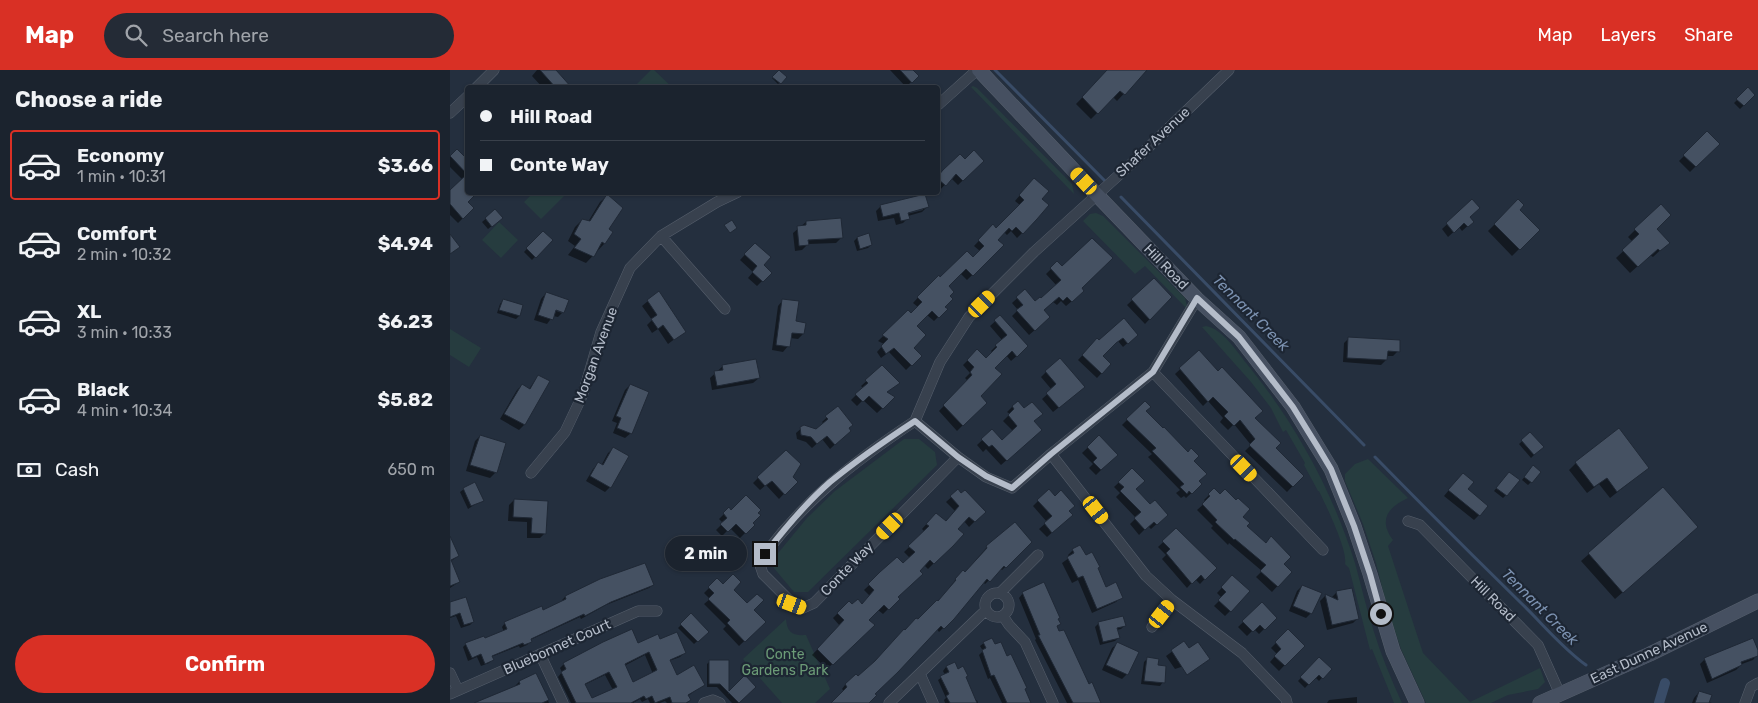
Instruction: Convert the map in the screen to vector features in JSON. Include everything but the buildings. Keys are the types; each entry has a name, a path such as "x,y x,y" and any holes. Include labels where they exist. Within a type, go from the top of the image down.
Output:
{"main road":[{"name":"Hill Road","path":"978,70 1096,195 1197,298 1239,337 1293,407 1331,469 1354,526 1393,651 1417,703"},
{"name":"East Dunne Avenue","path":"1540,703 1650,654 1758,601"}],"street":[{"path":"479,85 494,70"},
{"path":"940,103 978,70"},
{"name":"Shafer Avenue","path":"915,421 940,362 969,317 1034,252 1229,70"},
{"path":"450,113 465,99"},
{"name":"Morgan Avenue","path":"531,473 565,432 583,394 601,332 630,268 661,236 732,195"},
{"path":"661,236 725,309"},
{"path":"915,421 958,457 986,476 1012,488 1153,372 1197,298"},
{"path":"1153,372 1322,550"},
{"name":"Conte Way","path":"915,421 879,445 830,483 790,522 759,562 763,574 792,604 803,608 814,603 958,457"},
{"path":"1051,454 1146,576 1172,600 1242,653 1286,699 1287,703"},
{"name":"Hill Road","path":"1408,521 1420,525 1538,645 1560,694"},
{"path":"1000,593 1008,598 1010,603 1008,612 1004,616 996,617 988,614 986,610 988,596 1000,593 1038,555"},
{"path":"1152,627 1172,600"},
{"path":"889,703 986,610"},
{"name":"Bluebonnet Court","path":"454,692 638,611 657,611"},
{"path":"1004,616 1009,625 1025,642 1053,703"},
{"path":"540,654 563,703"},
{"path":"450,673 454,692"},
{"path":"920,674 933,703"},
{"path":"1744,703 1751,687 1758,683"},
{"path":"704,703 713,700 720,703"}],"green space":[{"path":"651,70 654,70 670,85 636,85"},
{"path":"973,86 1072,184 1074,194 971,87"},
{"path":"531,195 565,195 541,219 524,202"},
{"path":"1096,213 1103,216 1185,298 1188,310 1145,266 1135,274 1083,221 1090,214"},
{"path":"499,222 518,240 501,258 482,240"},
{"path":"1206,326 1224,336 1234,347 1281,410 1310,458 1346,536 1376,639 1402,703 1394,703 1372,649 1370,650 1349,568 1345,564 1340,539 1319,491 1304,465 1305,463 1286,430 1283,432 1271,408 1251,382 1202,327"},
{"path":"450,329 481,348 469,367 450,355"},
{"path":"904,439 919,439 935,452 937,465 808,592 794,592 773,567 774,558 807,518 835,491"},
{"path":"1368,459 1408,498 1395,506 1387,515 1386,526 1393,540 1388,546 1423,653 1470,702 1540,668 1545,682 1538,689 1508,695 1491,703 1426,703 1401,649 1363,524 1345,481 1345,474 1355,464"},
{"name":"Conte Gardens Park","path":"786,619 791,632 797,635 806,635 830,689 815,703 782,703 743,659"}],"waterway":[{"name":"Tennant Creek","path":"995,70 1107,183"},
{"name":"Tennant Creek","path":"1121,197 1364,445"},
{"name":"Tennant Creek","path":"1375,457 1560,643 1586,665"},
{"path":"1659,703 1665,683"}],"route":[{"path":"765,554 790,522 830,483 879,445 915,421 958,457 986,476 1012,488 1153,372 1197,298 1239,337 1293,407 1331,469 1354,526 1381,614"}]}
